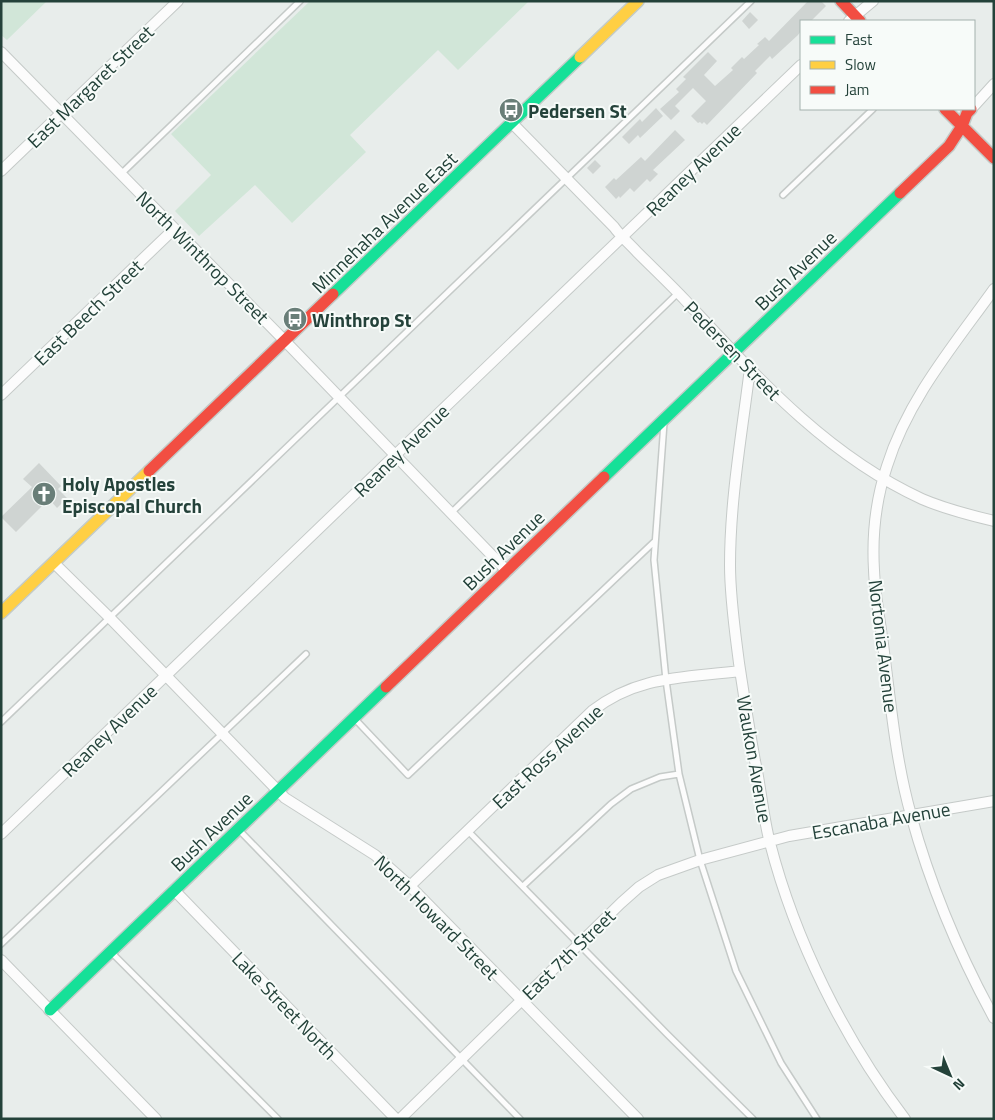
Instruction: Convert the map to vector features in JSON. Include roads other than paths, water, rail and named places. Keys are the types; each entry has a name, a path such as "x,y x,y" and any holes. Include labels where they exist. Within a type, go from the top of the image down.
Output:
{"street":[{"name":"East Margaret Street","path":"1,171 178,1"},
{"name":"Minnehaha Avenue East","path":"1,613 638,1"},
{"path":"841,1 855,20 872,1"},
{"name":"North Winthrop Street","path":"1,52 285,341 507,571"},
{"name":"Reaney Avenue","path":"1,834 800,66"},
{"path":"975,105 994,84"},
{"path":"946,110 994,158"},
{"name":"Bush Avenue","path":"50,1010 949,146 970,110"},
{"name":"Pedersen Street","path":"512,123 750,368 801,419 830,443 860,465 922,499 954,511 994,521"},
{"name":"East Beech Street","path":"1,394 174,229"},
{"name":"Nortonia Avenue","path":"994,288 912,406 899,433 883,478 877,512 874,571 896,741 911,814 942,907 994,1018"},
{"name":"Waukon Avenue","path":"750,368 733,501 730,567 732,610 740,671 769,841 788,900 829,996 863,1057 886,1094 905,1119"},
{"name":"North Howard Street","path":"54,563 110,617 278,791 288,800 375,855 410,886 638,1119"},
{"name":"East Ross Avenue","path":"410,886 602,703 619,693 637,686 666,680 740,671"},
{"name":"Escanaba Avenue","path":"769,841 911,814 994,801"},
{"name":"East 7th Street","path":"398,1119 639,887 658,875 700,860 769,841"},
{"name":"Lake Street North","path":"174,890 398,1119"},
{"path":"1,960 156,1119"}],"lane":[{"path":"121,174 300,1"},
{"path":"1,722 751,1"},
{"path":"783,195 872,110"},
{"path":"452,513 678,293"},
{"path":"664,420 654,560 666,680 679,774 700,860 736,971 781,1063 817,1119"},
{"path":"354,718 408,775 654,542"},
{"path":"1,944 306,654"},
{"path":"523,886 611,804 631,789 660,777 679,774"},
{"path":"238,829 520,1119"},
{"path":"468,830 753,1119"},
{"path":"111,951 278,1119"}],"place":[{"name":"Pedersen St","path":"511,110"},
{"name":"Winthrop St","path":"295,319"},
{"name":"Holy Apostles Episcopal Church","path":"44,494"}]}
